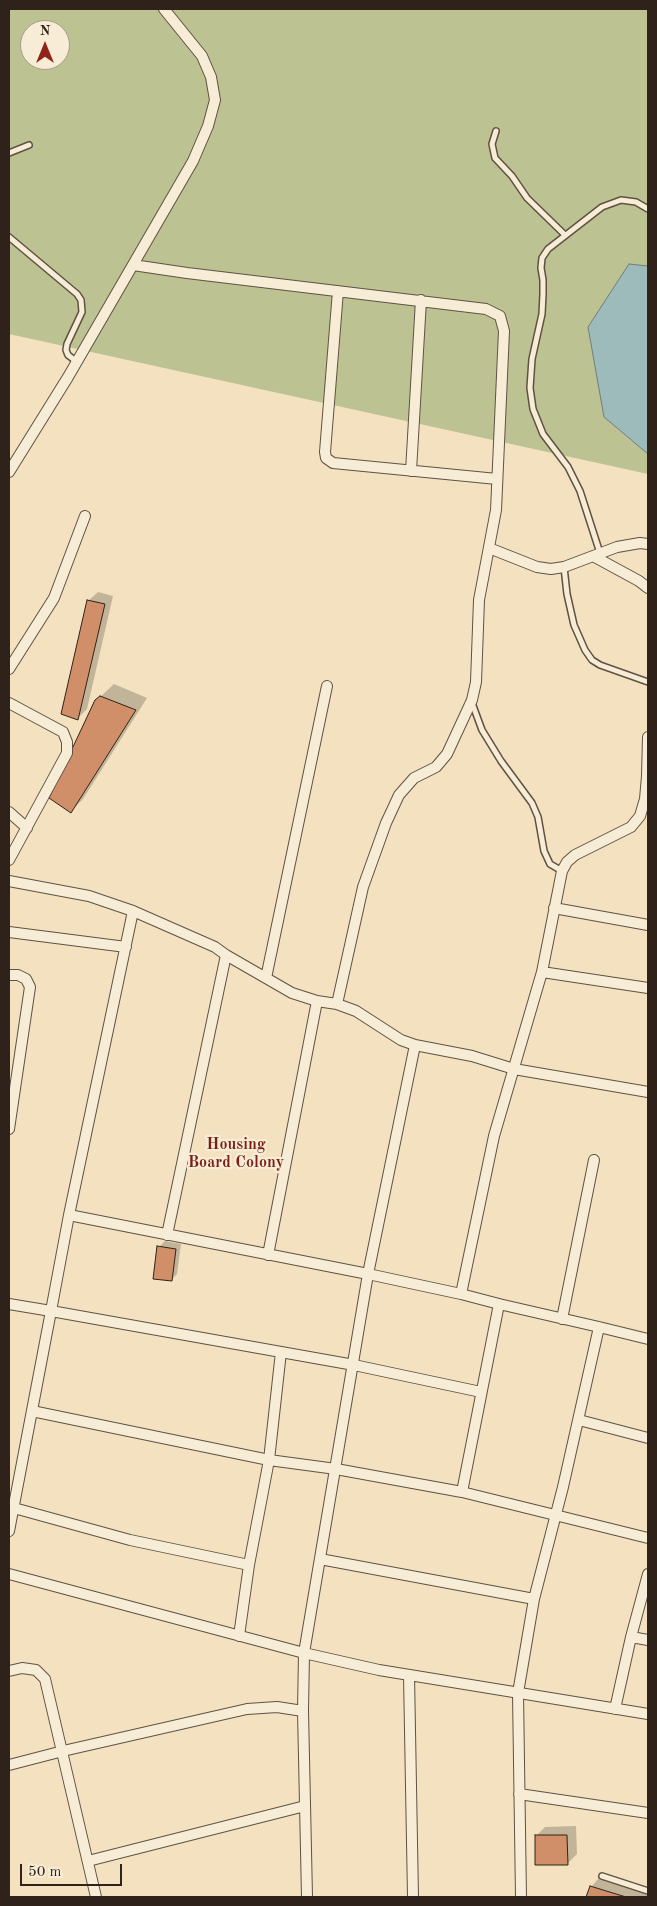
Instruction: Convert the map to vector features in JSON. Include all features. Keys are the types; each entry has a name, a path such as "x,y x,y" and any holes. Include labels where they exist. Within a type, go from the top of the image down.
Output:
{"street":[{"path":"9,472 77,362 193,161 208,126 214,100 212,77 202,56 164,9"},
{"path":"133,265 422,300 486,309 500,316 504,331 496,510 480,600 478,660 472,700 447,754 436,768 414,778 399,795 386,823 363,887 337,1004"},
{"path":"338,291 326,458 333,463 497,479"},
{"path":"411,471 422,300"},
{"path":"9,669 54,598 85,516"},
{"path":"489,548 537,567 551,569 564,567 617,547 640,543 648,544"},
{"path":"597,555 648,588"},
{"path":"266,978 327,686"},
{"path":"9,702 62,732 67,742 67,753 9,860"},
{"path":"461,1294 494,1136 542,972 562,871 567,862 575,855 631,827 640,816 645,799 648,737"},
{"path":"9,812 28,828"},
{"path":"9,881 89,896 133,911 215,947 292,993 317,1001 337,1004 356,1011 401,1040 415,1045 472,1056 514,1069 648,1092"},
{"path":"554,908 648,925"},
{"path":"9,1532 69,1215 133,911"},
{"path":"9,932 126,947"},
{"path":"167,1235 226,955"},
{"path":"542,972 648,988"},
{"path":"9,975 18,975 26,979 30,987 9,1129"},
{"path":"268,1255 317,1001"},
{"path":"307,1897 303,1711 304,1654 368,1274 415,1045"},
{"path":"562,1319 594,1160"},
{"path":"69,1215 368,1274 461,1294 648,1339"},
{"path":"9,1304 354,1365 481,1392"},
{"path":"462,1492 499,1304"},
{"path":"521,1897 518,1693 534,1599 579,1420 599,1327"},
{"path":"239,1636 248,1565 269,1460 281,1352"},
{"path":"32,1411 269,1460 336,1469 462,1492 648,1538"},
{"path":"579,1420 648,1438"},
{"path":"14,1508 130,1540 248,1565"},
{"path":"320,1559 534,1599"},
{"path":"9,1574 304,1654 409,1675 648,1714"},
{"path":"615,1709 648,1574"},
{"path":"632,1637 648,1640"},
{"path":"9,1671 22,1668 36,1670 45,1679 96,1897"},
{"path":"409,1675 413,1897"},
{"path":"9,1765 247,1709 277,1707 303,1711"},
{"path":"519,1794 648,1813"},
{"path":"88,1861 305,1806"}],"lane":[{"path":"496,131 492,144 495,158 512,176 527,198 566,235"},
{"path":"9,153 29,145"},
{"path":"597,555 580,491 568,467 542,434 533,409 530,388 532,359 542,314 542,258 548,249 602,207 621,200 636,202 648,209"},
{"path":"9,237 77,294 81,300 82,312 66,350 77,362"},
{"path":"564,567 567,594 574,625 585,650 592,660 600,665 648,682"},
{"path":"472,700 482,730 501,761 532,803 538,817 544,851 550,864 562,871"},
{"path":"602,1876 648,1891"}],"green space":[{"path":"9,9 648,9 648,474 9,334"}],"water":[{"path":"629,264 648,266 648,454 604,417 588,327"}],"building":[{"path":"87,600 105,604 78,720 61,714"},
{"path":"100,696 136,710 71,813 49,798 95,700"},
{"path":"157,1246 176,1249 172,1281 153,1279"},
{"path":"535,1835 567,1835 568,1865 535,1865"},
{"path":"590,1886 626,1897 586,1897"}],"district":[{"name":"Housing Board Colony","path":"236,1154"}]}
